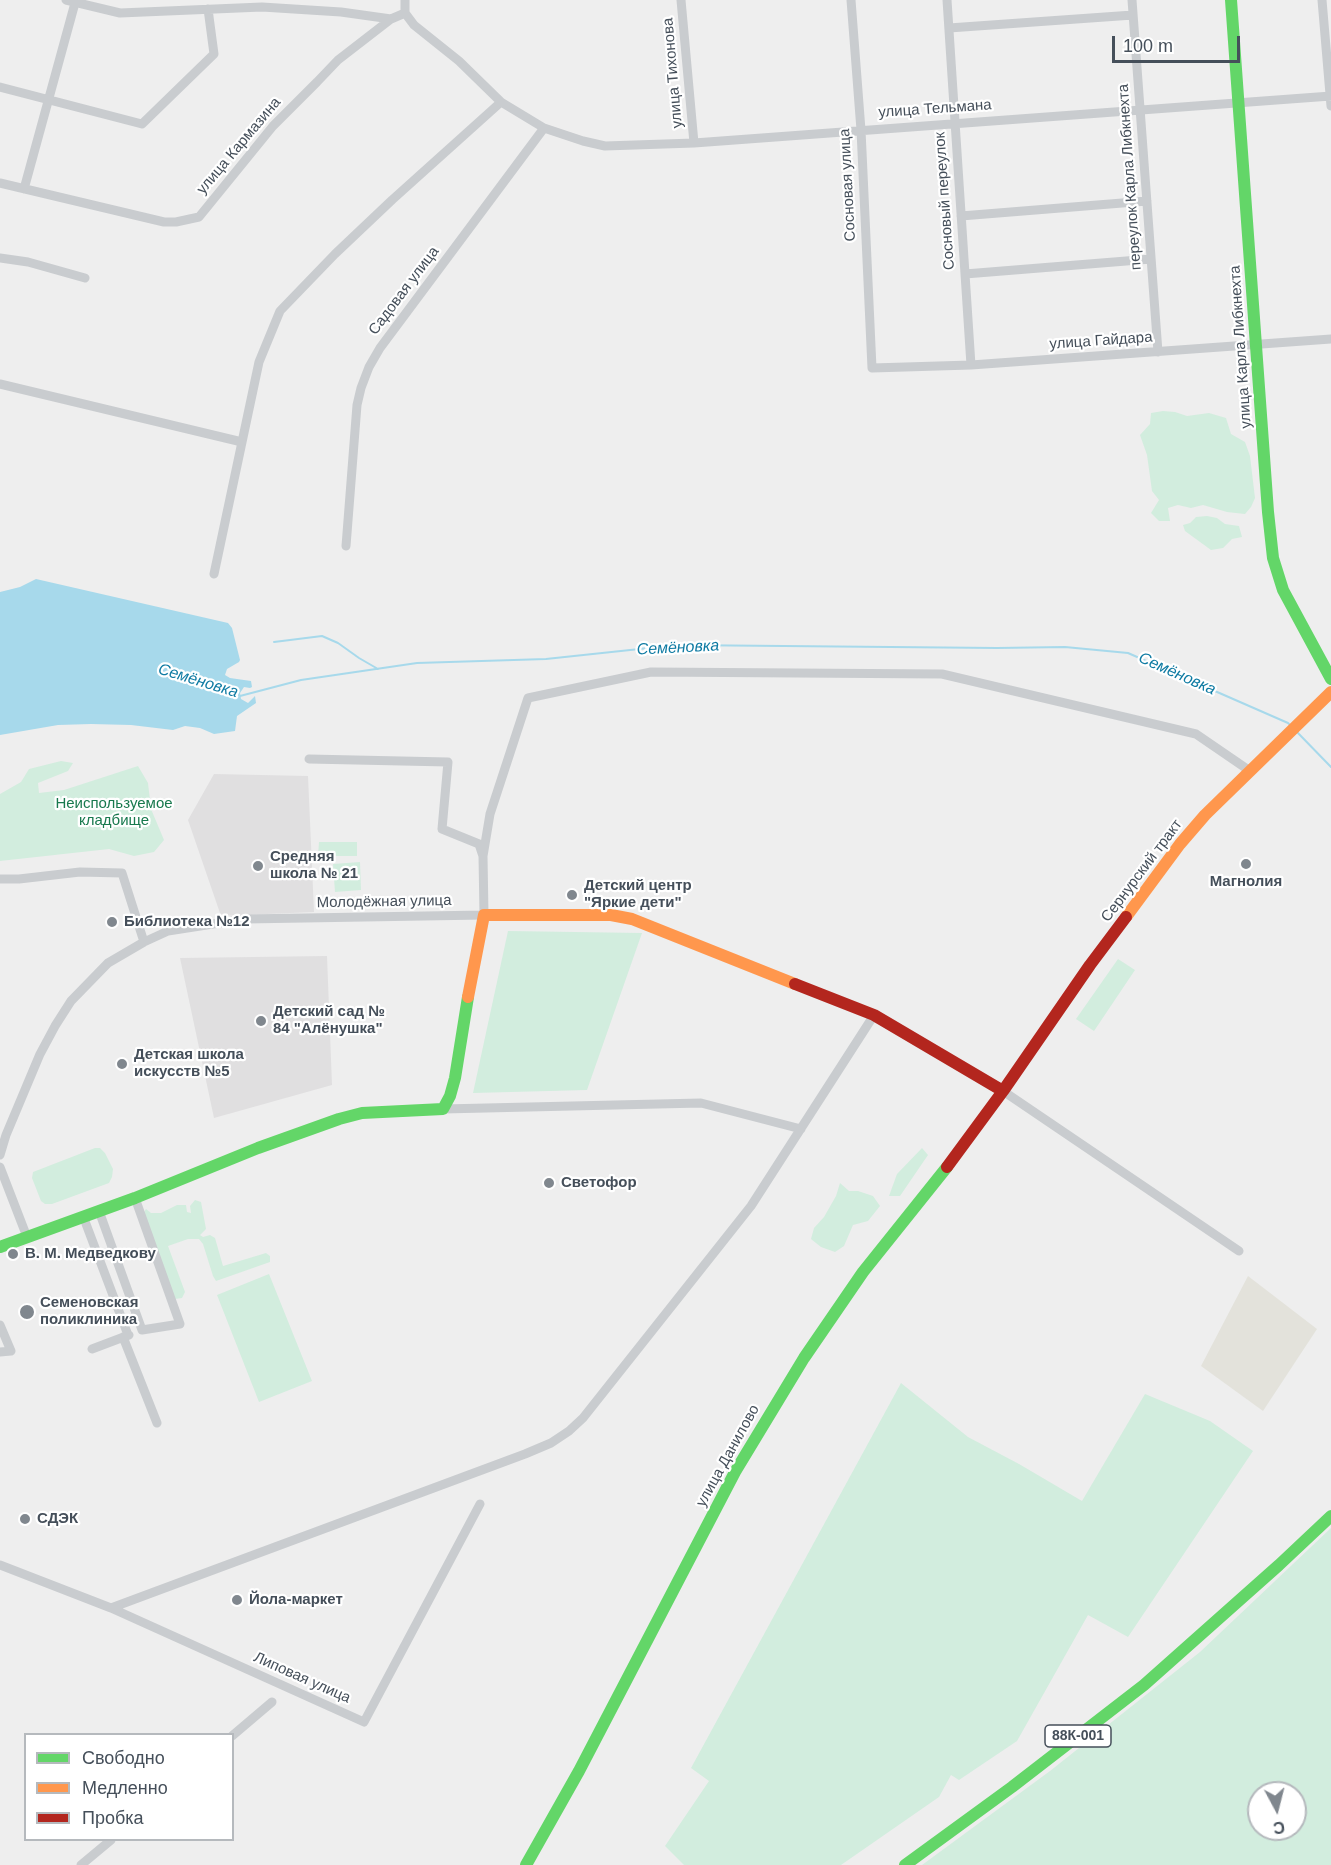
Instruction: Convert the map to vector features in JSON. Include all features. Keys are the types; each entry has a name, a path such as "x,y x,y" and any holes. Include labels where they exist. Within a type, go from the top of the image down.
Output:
{"main road":[{"name":"улица Карла Либкнехта","path":"1230,0 1273,558 1283,590 1331,679"},
{"name":"Сернурский тракт","path":"1003,1091 1089,965 1180,844 1205,815 1331,692"},
{"name":"Молодёжная улица","path":"484,915 611,915 632,919 874,1015 1003,1091"},
{"path":"0,1247 135,1198 258,1148 339,1119 372,1112 443,1109 450,1096 455,1078 484,915"},
{"name":"улица Данилово","path":"526,1865 579,1771 735,1472 774,1404 863,1272 949,1164 1003,1091"},
{"name":"88К-001","path":"905,1865 1012,1787 1144,1685 1331,1516"}],"street":[{"path":"405,0 405,13 414,25 459,61 501,102 544,128"},
{"name":"улица Тихонова","path":"681,0 694,143"},
{"name":"Сосновая улица","path":"851,0 861,130 872,368"},
{"name":"Сосновый переулок","path":"947,0 971,365"},
{"name":"переулок Карла Либкнехта","path":"1132,0 1158,352"},
{"path":"24,189 71,2 120,14 262,7 341,12 391,19"},
{"path":"1325,6 1331,99"},
{"path":"0,87 142,124 214,54 208,9"},
{"name":"улица Кармазина","path":"0,183 164,222 199,217 273,126 338,60 391,19 405,13"},
{"path":"949,28 1133,15"},
{"name":"улица Тельмана","path":"544,128 605,146 694,143 1238,102 1331,99"},
{"path":"214,574 260,362 280,311 392,200 501,102"},
{"name":"Садовая улица","path":"346,546 357,405 369,367 380,348 544,128"},
{"path":"961,216 1147,201"},
{"path":"0,258 28,262 85,278"},
{"path":"965,274 1151,259"},
{"name":"улица Гайдара","path":"872,368 971,365 1331,339"},
{"path":"0,384 242,441"},
{"path":"484,915 483,856 490,814 528,698 651,672 942,674 1196,734 1250,771"},
{"path":"309,759 447,762 442,829 479,844 483,856"},
{"path":"0,879 80,872 122,873 144,942"},
{"name":"Молодёжная улица","path":"0,1155 40,1054 71,1001 108,963 144,942 168,931 245,919 484,915"},
{"path":"111,1608 525,1454 560,1437 583,1418 744,1215 874,1015"},
{"path":"1003,1091 1239,1251"},
{"path":"443,1109 700,1103 801,1129"},
{"path":"0,1167 27,1238"},
{"path":"92,1349 142,1330 180,1324 135,1198"},
{"path":"99,1211 142,1330"},
{"path":"83,1216 157,1423"},
{"path":"0,1324 11,1351 0,1352"},
{"name":"Липовая улица","path":"0,1566 111,1608 364,1722 480,1504"},
{"path":"234,1734 272,1702"},
{"path":"81,1865 109,1841"}],"shaded area":[{"name":"Средняя школа № 21","path":"214,774 308,776 314,912 221,916 188,820"},
{"name":"Детский сад № 84 \"Алёнушка\"","path":"327,956 332,1085 214,1118 180,958"},
{"path":"1248,1276 1317,1329 1263,1411 1201,1366"}],"green space":[{"path":"1163,411 1187,416 1209,413 1226,418 1231,434 1245,442 1250,456 1255,498 1245,514 1227,512 1203,505 1191,508 1178,505 1168,508 1170,521 1159,521 1151,513 1159,500 1152,491 1147,455 1140,435 1150,424 1151,413"},
{"path":"1196,517 1217,518 1225,524 1239,526 1242,537 1232,539 1223,548 1211,550 1185,531 1183,525 1190,523"},
{"name":"Неиспользуемое кладбище","path":"61,761 73,763 68,771 38,783 39,793 64,790 138,766 148,783 151,809 164,840 154,852 134,856 109,849 0,861 0,794 21,782 29,769"},
{"path":"319,842 357,842 357,856 318,856"},
{"path":"360,862 361,890 335,892 333,864"},
{"path":"508,931 642,933 587,1090 473,1093"},
{"path":"1118,959 1135,970 1094,1031 1076,1019"},
{"path":"100,1148 105,1153 113,1169 109,1183 52,1204 45,1204 41,1201 32,1178 33,1172"},
{"path":"922,1148 928,1155 900,1196 889,1196 897,1174"},
{"path":"840,1183 849,1191 858,1191 873,1196 880,1206 868,1221 853,1225 844,1246 835,1252 821,1247 811,1239 814,1228 824,1217 836,1196"},
{"path":"195,1200 201,1202 206,1229 200,1235 203,1237 210,1235 215,1238 223,1266 266,1253 270,1256 270,1262 216,1281 203,1244 199,1239 188,1239 168,1246 185,1292 182,1298 175,1299 144,1212 146,1209 151,1213 161,1213 177,1205 186,1205 187,1212 191,1213 190,1206"},
{"path":"269,1274 312,1381 259,1402 217,1295"},
{"path":"901,1383 968,1437 1082,1501 1145,1394 1210,1421 1253,1451 1128,1637 1088,1615 1017,1741 959,1780 951,1775 939,1797 841,1865 684,1865 665,1846 709,1781 691,1768"},
{"path":"1331,1528 1331,1865 922,1865 1050,1771 1200,1652"}],"water":[{"path":"36,579 228,623 232,628 240,660 227,669 225,675 251,681 252,687 244,687 240,693 241,699 248,703 255,696 256,703 237,716 235,731 214,734 200,728 185,726 173,730 131,725 91,724 58,725 0,735 0,592 20,587"}],"waterway":[{"path":"274,642 322,636 338,643 378,669"},
{"name":"Семёновка","path":"238,695 301,680 417,663 546,659 677,645 1065,647 1128,653 1291,726"},
{"name":"Семёновка","path":"1297,732 1331,767"}],"traffic: fast":[{"path":"1231,0 1273,558 1283,590 1331,679"},
{"path":"0,1247 135,1198 258,1148 339,1119 362,1113 443,1109 450,1096 455,1078 468,997"},
{"path":"526,1865 579,1771 735,1472 804,1358 863,1272 947,1167"},
{"path":"905,1865 1012,1787 1144,1685 1331,1516"}],"traffic: slow":[{"path":"1126,917 1180,844 1205,815 1331,692"},
{"path":"468,997 484,915 611,915 632,919 795,984"}],"traffic: jam":[{"path":"947,1167 1126,917"},
{"path":"795,984 874,1015 1003,1091"}],"place":[{"name":"Магнолия","path":"1246,864"},
{"name":"Средняя школа № 21","path":"258,866"},
{"name":"Детский центр \"Яркие дети\"","path":"572,895"},
{"name":"Библиотека №12","path":"112,922"},
{"name":"Детский сад № 84 \"Алёнушка\"","path":"261,1021"},
{"name":"Детская школа искусств №5","path":"122,1064"},
{"name":"Светофор","path":"549,1183"},
{"name":"В. М. Медведкову","path":"13,1254"},
{"name":"Семеновская поликлиника","path":"27,1312"},
{"name":"СДЭК","path":"25,1519"},
{"name":"Йола-маркет","path":"237,1600"}]}
